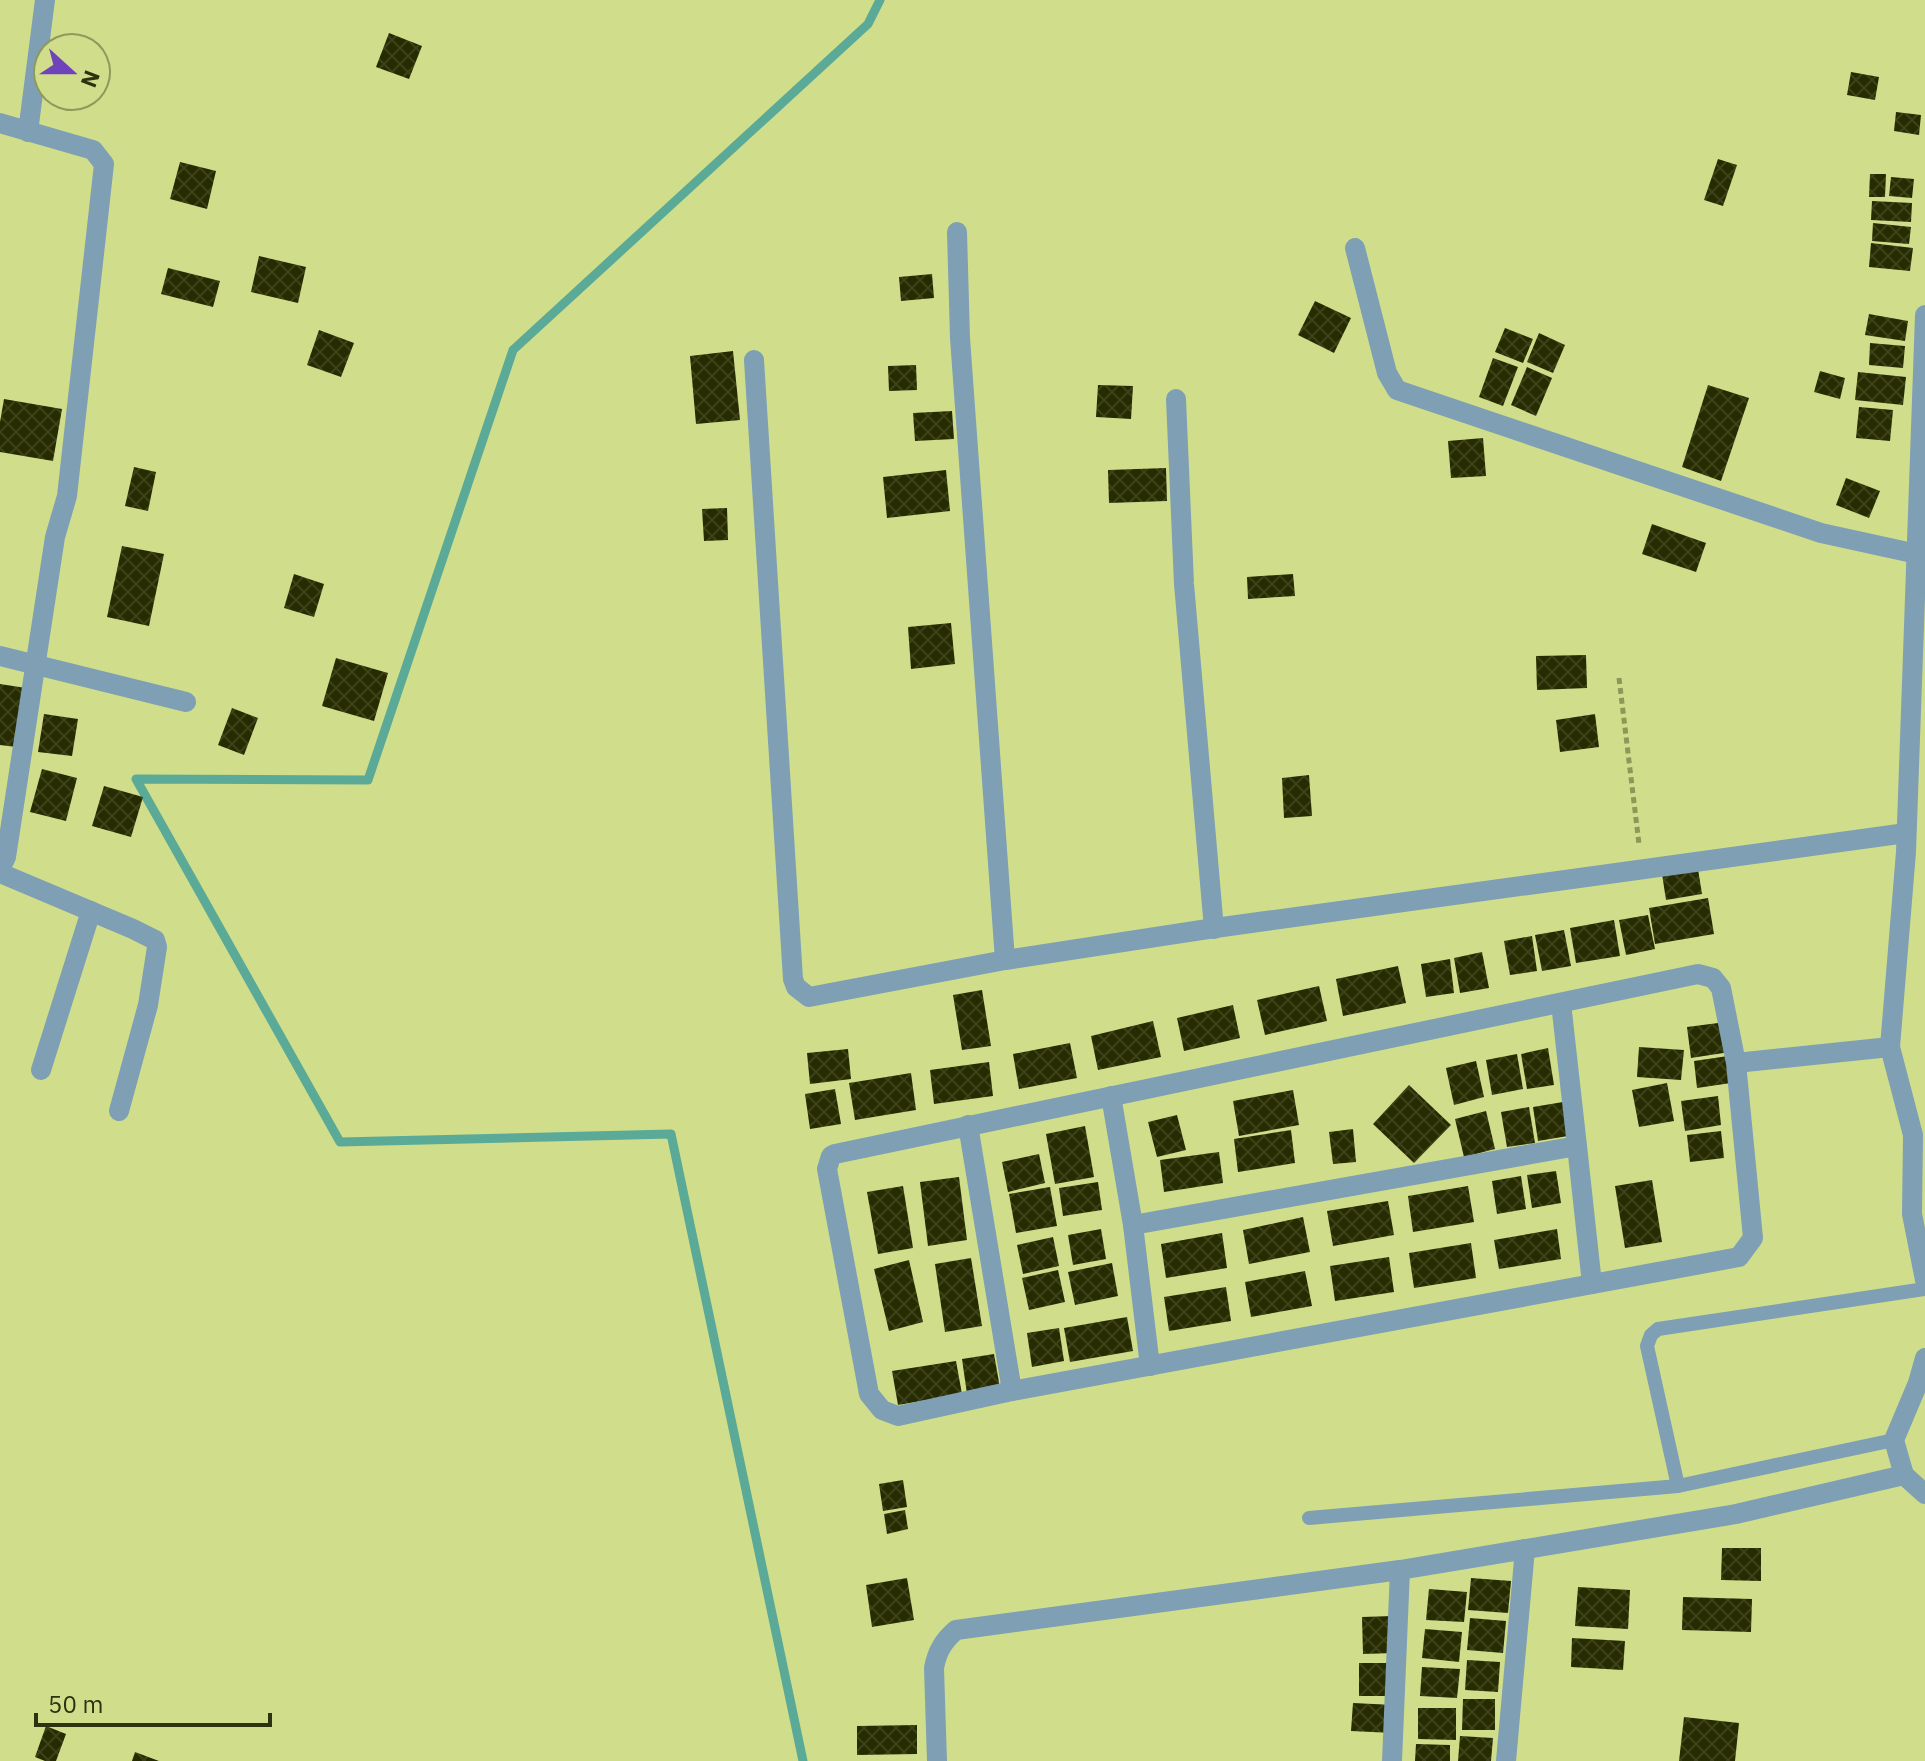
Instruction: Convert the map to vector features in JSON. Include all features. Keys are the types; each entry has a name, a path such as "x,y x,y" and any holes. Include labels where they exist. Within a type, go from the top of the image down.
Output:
{"street":[{"path":"28,132 45,0"},
{"path":"0,123 93,150 104,164 67,496 55,537 6,857 0,871 155,940 157,947 148,1005 119,1111"},
{"path":"957,232 960,338 1005,960"},
{"path":"1355,248 1387,373 1397,390 1821,533 1917,554"},
{"path":"1925,315 1912,845 1890,1047 1919,1135 1912,1214 1925,1280"},
{"path":"754,360 793,979 796,987 809,997 1005,960 1642,870 1912,845"},
{"path":"1176,399 1184,584 1214,929"},
{"path":"0,656 186,702"},
{"path":"41,1070 91,911"},
{"path":"1698,974 1713,978 1721,988 1736,1063 1753,1238 1739,1257 1012,1391 898,1416 882,1410 869,1394 827,1169 831,1156 835,1154 1698,974"},
{"path":"1561,1003 1592,1284"},
{"path":"1736,1063 1890,1047"},
{"path":"1111,1096 1133,1225 1150,1366"},
{"path":"968,1125 1012,1391"},
{"path":"1133,1225 1577,1146"},
{"path":"1925,1358 1894,1440 1904,1475 1925,1494"},
{"path":"937,1761 934,1668 941,1647 956,1630 1400,1570 1736,1514 1904,1475"},
{"path":"1506,1761 1525,1549"},
{"path":"1392,1761 1400,1570"}],"lane":[{"path":"1678,1486 1647,1346 1651,1335 1658,1329 1925,1289"},
{"path":"1309,1518 1678,1486 1894,1440"}],"path":[{"path":"1619,678 1642,870"}],"building":[{"path":"389,33 422,46 409,79 376,67"},
{"path":"1851,72 1879,77 1875,100 1847,95"},
{"path":"1896,112 1921,115 1919,135 1894,131"},
{"path":"1718,159 1737,165 1723,206 1704,200"},
{"path":"180,162 216,171 207,209 170,199"},
{"path":"1870,174 1886,174 1885,197 1869,197"},
{"path":"1891,177 1914,179 1912,198 1889,196"},
{"path":"1872,201 1912,203 1911,222 1871,220"},
{"path":"1873,223 1911,227 1909,244 1872,241"},
{"path":"1871,243 1913,248 1910,271 1869,267"},
{"path":"259,256 306,267 298,303 251,292"},
{"path":"168,268 220,281 213,307 161,294"},
{"path":"932,274 934,298 901,301 899,277"},
{"path":"1315,301 1351,318 1334,353 1298,335"},
{"path":"1869,314 1908,321 1905,341 1865,335"},
{"path":"1505,328 1533,339 1523,363 1495,352"},
{"path":"319,330 354,343 341,377 307,365"},
{"path":"1539,333 1565,345 1553,373 1527,362"},
{"path":"1870,343 1905,346 1903,368 1869,365"},
{"path":"733,351 740,420 696,424 690,356"},
{"path":"1493,358 1518,367 1503,406 1479,397"},
{"path":"916,365 917,390 889,391 888,366"},
{"path":"1527,367 1552,378 1536,416 1511,405"},
{"path":"1820,371 1845,378 1840,399 1814,392"},
{"path":"1858,372 1906,377 1903,405 1855,400"},
{"path":"1098,385 1133,386 1131,419 1096,417"},
{"path":"1708,385 1749,398 1721,481 1682,467"},
{"path":"4,399 62,409 53,461 0,452"},
{"path":"1859,407 1893,410 1890,441 1856,438"},
{"path":"952,411 954,439 915,441 913,413"},
{"path":"1483,438 1486,476 1451,478 1448,441"},
{"path":"134,467 156,472 148,511 125,506"},
{"path":"1166,468 1167,501 1109,503 1108,470"},
{"path":"946,470 950,511 887,518 883,477"},
{"path":"1846,478 1880,491 1869,518 1836,505"},
{"path":"727,508 728,540 704,541 702,509"},
{"path":"1652,524 1706,543 1696,572 1642,554"},
{"path":"122,546 164,554 149,626 107,617"},
{"path":"294,574 324,584 314,617 284,608"},
{"path":"1293,574 1295,596 1248,599 1247,577"},
{"path":"951,623 955,664 911,669 908,627"},
{"path":"1586,655 1587,688 1537,690 1536,656"},
{"path":"336,658 388,673 374,721 322,706"},
{"path":"0,684 26,688 16,747 0,745"},
{"path":"232,708 258,718 244,755 218,745"},
{"path":"44,714 78,719 72,756 38,752"},
{"path":"1595,714 1599,747 1560,752 1556,720"},
{"path":"42,769 77,778 66,821 30,812"},
{"path":"1309,775 1312,816 1284,818 1282,778"},
{"path":"104,786 143,797 131,837 92,826"},
{"path":"1698,869 1702,894 1666,900 1662,874"},
{"path":"1708,898 1714,934 1655,944 1649,908"},
{"path":"1648,915 1655,949 1626,955 1619,920"},
{"path":"1614,920 1620,956 1576,963 1570,928"},
{"path":"1564,930 1571,966 1542,971 1535,935"},
{"path":"1532,936 1537,971 1510,975 1504,941"},
{"path":"1482,952 1489,988 1460,993 1454,958"},
{"path":"1450,959 1454,993 1426,997 1421,964"},
{"path":"1398,966 1406,1003 1343,1016 1336,979"},
{"path":"1319,986 1327,1021 1265,1035 1257,1000"},
{"path":"982,990 991,1046 962,1050 953,995"},
{"path":"1233,1005 1240,1038 1184,1051 1177,1018"},
{"path":"1153,1021 1161,1057 1098,1070 1091,1036"},
{"path":"1726,1022 1730,1052 1691,1058 1687,1027"},
{"path":"1070,1043 1077,1078 1019,1089 1013,1054"},
{"path":"1639,1047 1684,1050 1681,1080 1637,1077"},
{"path":"1548,1048 1554,1085 1527,1089 1521,1054"},
{"path":"848,1049 851,1079 810,1084 807,1053"},
{"path":"1517,1054 1523,1089 1492,1095 1486,1060"},
{"path":"1728,1056 1731,1083 1697,1088 1694,1061"},
{"path":"1476,1061 1484,1097 1454,1105 1446,1068"},
{"path":"989,1062 993,1096 934,1104 930,1070"},
{"path":"911,1073 916,1110 855,1120 849,1083"},
{"path":"1667,1083 1674,1121 1639,1127 1632,1090"},
{"path":"1409,1085 1451,1125 1414,1163 1373,1124"},
{"path":"835,1089 841,1124 810,1129 805,1094"},
{"path":"1293,1090 1299,1125 1239,1136 1233,1101"},
{"path":"1718,1096 1721,1125 1685,1131 1681,1101"},
{"path":"1563,1102 1568,1136 1538,1141 1533,1107"},
{"path":"1529,1107 1535,1143 1507,1147 1501,1112"},
{"path":"1486,1111 1495,1149 1464,1157 1455,1119"},
{"path":"1177,1115 1186,1150 1157,1157 1148,1122"},
{"path":"1085,1126 1094,1177 1055,1184 1046,1134"},
{"path":"1353,1129 1356,1162 1333,1164 1329,1132"},
{"path":"1291,1130 1295,1163 1238,1172 1234,1139"},
{"path":"1721,1131 1724,1158 1690,1162 1687,1135"},
{"path":"1219,1152 1223,1183 1164,1192 1160,1160"},
{"path":"1039,1154 1045,1183 1008,1192 1002,1162"},
{"path":"1556,1171 1561,1203 1532,1208 1527,1175"},
{"path":"1521,1176 1526,1209 1497,1214 1492,1181"},
{"path":"959,1177 967,1240 928,1246 920,1182"},
{"path":"1652,1180 1662,1242 1625,1248 1615,1186"},
{"path":"1098,1182 1102,1210 1063,1216 1059,1188"},
{"path":"903,1186 913,1248 878,1254 867,1192"},
{"path":"1468,1186 1474,1222 1413,1232 1408,1196"},
{"path":"1050,1187 1057,1226 1016,1233 1009,1194"},
{"path":"1388,1201 1394,1235 1333,1246 1327,1211"},
{"path":"1303,1217 1310,1252 1249,1264 1243,1230"},
{"path":"1101,1229 1106,1259 1073,1265 1068,1235"},
{"path":"1557,1229 1561,1259 1499,1269 1494,1240"},
{"path":"1222,1233 1227,1268 1166,1278 1161,1244"},
{"path":"1053,1237 1059,1266 1023,1274 1017,1245"},
{"path":"1471,1243 1476,1278 1414,1288 1409,1253"},
{"path":"1389,1257 1394,1292 1335,1301 1330,1266"},
{"path":"971,1258 982,1326 945,1332 935,1264"},
{"path":"909,1260 923,1322 889,1331 874,1269"},
{"path":"1112,1263 1118,1296 1075,1305 1068,1272"},
{"path":"1058,1270 1065,1302 1029,1310 1022,1278"},
{"path":"1305,1271 1312,1306 1251,1317 1245,1282"},
{"path":"1226,1287 1231,1321 1169,1331 1164,1297"},
{"path":"1127,1317 1133,1351 1070,1362 1064,1328"},
{"path":"1059,1328 1064,1361 1032,1367 1027,1333"},
{"path":"994,1354 1000,1388 967,1394 962,1359"},
{"path":"956,1361 962,1394 898,1405 892,1371"},
{"path":"903,1480 907,1507 883,1511 879,1484"},
{"path":"905,1510 908,1529 887,1534 884,1514"},
{"path":"1722,1548 1761,1548 1761,1581 1721,1580"},
{"path":"907,1578 914,1620 872,1627 866,1585"},
{"path":"1471,1578 1511,1581 1508,1613 1468,1610"},
{"path":"1578,1587 1630,1590 1628,1629 1575,1626"},
{"path":"1429,1589 1467,1592 1464,1622 1426,1620"},
{"path":"1683,1597 1752,1599 1751,1632 1682,1630"},
{"path":"1393,1616 1395,1653 1363,1654 1362,1617"},
{"path":"1470,1618 1506,1621 1503,1653 1467,1650"},
{"path":"1425,1629 1462,1632 1459,1662 1422,1658"},
{"path":"1572,1638 1625,1641 1623,1670 1571,1667"},
{"path":"1467,1660 1500,1662 1498,1692 1465,1690"},
{"path":"1359,1663 1390,1663 1390,1696 1359,1696"},
{"path":"1422,1667 1460,1669 1457,1698 1420,1696"},
{"path":"1463,1699 1495,1699 1495,1730 1462,1730"},
{"path":"1353,1703 1394,1705 1393,1733 1351,1731"},
{"path":"1418,1708 1456,1708 1456,1740 1418,1739"},
{"path":"1684,1717 1739,1723 1735,1761 1679,1761"},
{"path":"917,1725 917,1754 857,1755 857,1726"},
{"path":"46,1726 66,1734 56,1761 35,1757"},
{"path":"1460,1736 1493,1738 1491,1761 1458,1761"},
{"path":"1416,1744 1450,1745 1450,1761 1415,1761"},
{"path":"135,1752 159,1761 132,1761"}],"waterway":[{"path":"803,1761 671,1134 340,1142 136,779 368,780 513,350 868,24 880,0"}]}
